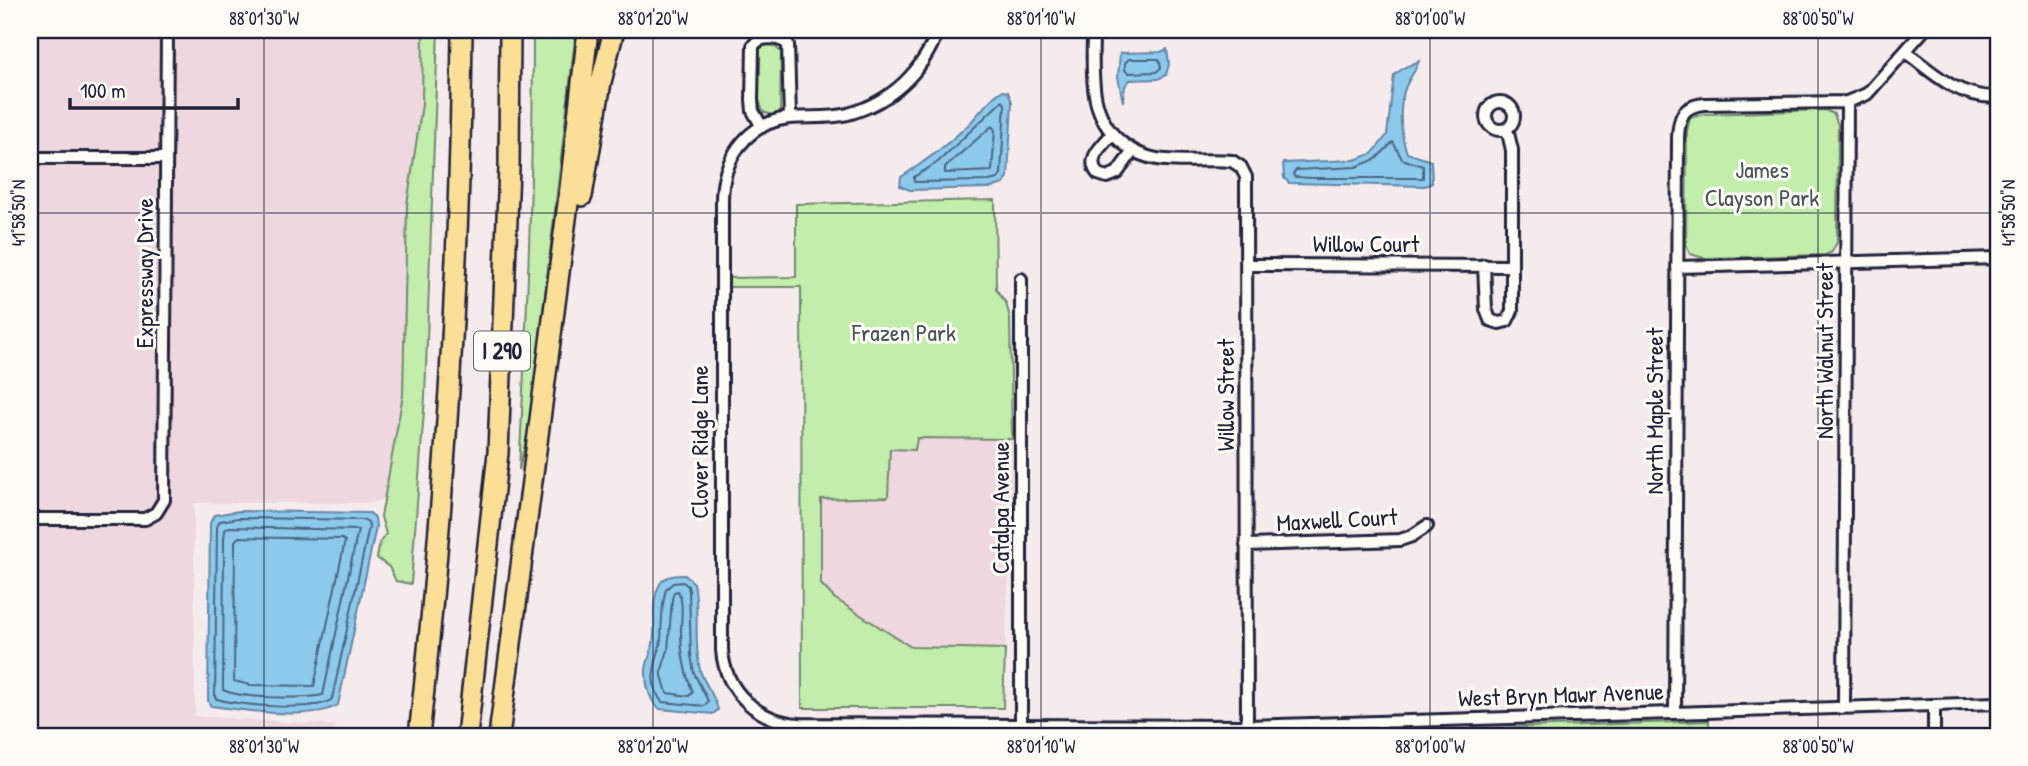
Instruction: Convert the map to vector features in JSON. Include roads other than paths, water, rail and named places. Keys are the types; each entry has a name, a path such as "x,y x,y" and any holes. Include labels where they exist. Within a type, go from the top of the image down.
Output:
{"highway":[{"path":"450,30 458,177"},
{"name":"I 290","path":"419,736 439,542 450,393 462,30"},
{"name":"I 290","path":"467,736 498,453 509,167 510,30"},
{"path":"499,736 588,30"},
{"path":"547,368 561,324 601,82 614,30"}],"street":[{"name":"Expressway Drive","path":"30,519 139,520 156,513 164,500 167,30"},
{"name":"Clover Ridge Lane","path":"938,30 928,53 899,89 845,115 790,118 762,127 736,149 725,171 722,186 723,660 727,674 741,697 764,716 790,724 1021,731"},
{"name":"Willow Street","path":"1093,30 1094,97 1102,119 1112,134 1133,151 1156,159 1227,161 1241,167 1247,181 1247,731"},
{"path":"1847,102 1866,96 1924,30"},
{"path":"762,127 753,111 751,100 753,46 756,41 783,39 788,44 790,118"},
{"path":"1906,52 1956,89 1979,96 1998,97"},
{"name":"North Maple Street","path":"1675,712 1679,120 1683,111 1705,104 1847,102"},
{"name":"North Walnut Street","path":"1844,708 1847,102"},
{"path":"1484,265 1486,312 1490,320 1499,323 1507,321 1512,314 1512,150 1507,129"},
{"path":"1112,134 1093,159 1093,167 1098,174 1107,177 1117,173 1133,151"},
{"path":"30,158 166,158"},
{"path":"1677,267 1998,258"},
{"name":"Willow Court","path":"1247,264 1512,266"},
{"name":"Catalpa Avenue","path":"1021,279 1021,731"},
{"name":"Maxwell Court","path":"1247,545 1400,540 1427,526"},
{"name":"West Bryn Mawr Avenue","path":"1021,731 1247,731 1675,712 1998,703"},
{"path":"1934,706 1934,736"}],"water":[{"path":"1167,49 1169,64 1166,75 1158,79 1130,80 1125,86 1123,102 1118,77 1120,53 1161,52"},
{"path":"1419,61 1403,93 1401,129 1407,153 1431,161 1432,183 1425,186 1289,183 1284,178 1283,163 1354,160 1372,154 1387,135 1394,75"},
{"path":"1002,91 1008,92 1012,102 1008,177 1004,184 990,188 910,190 900,186 901,177 951,140"},
{"path":"239,511 370,513 375,518 376,527 338,705 312,712 276,713 211,706 208,701 210,523 214,515"},
{"path":"685,575 694,583 698,659 702,675 717,705 718,710 713,714 660,709 651,698 647,684 646,667 654,640 657,591 668,577"}],"park label":[{"name":"James Clayson Park","path":"1762,184"},
{"name":"Frazen Park","path":"904,333"}]}
